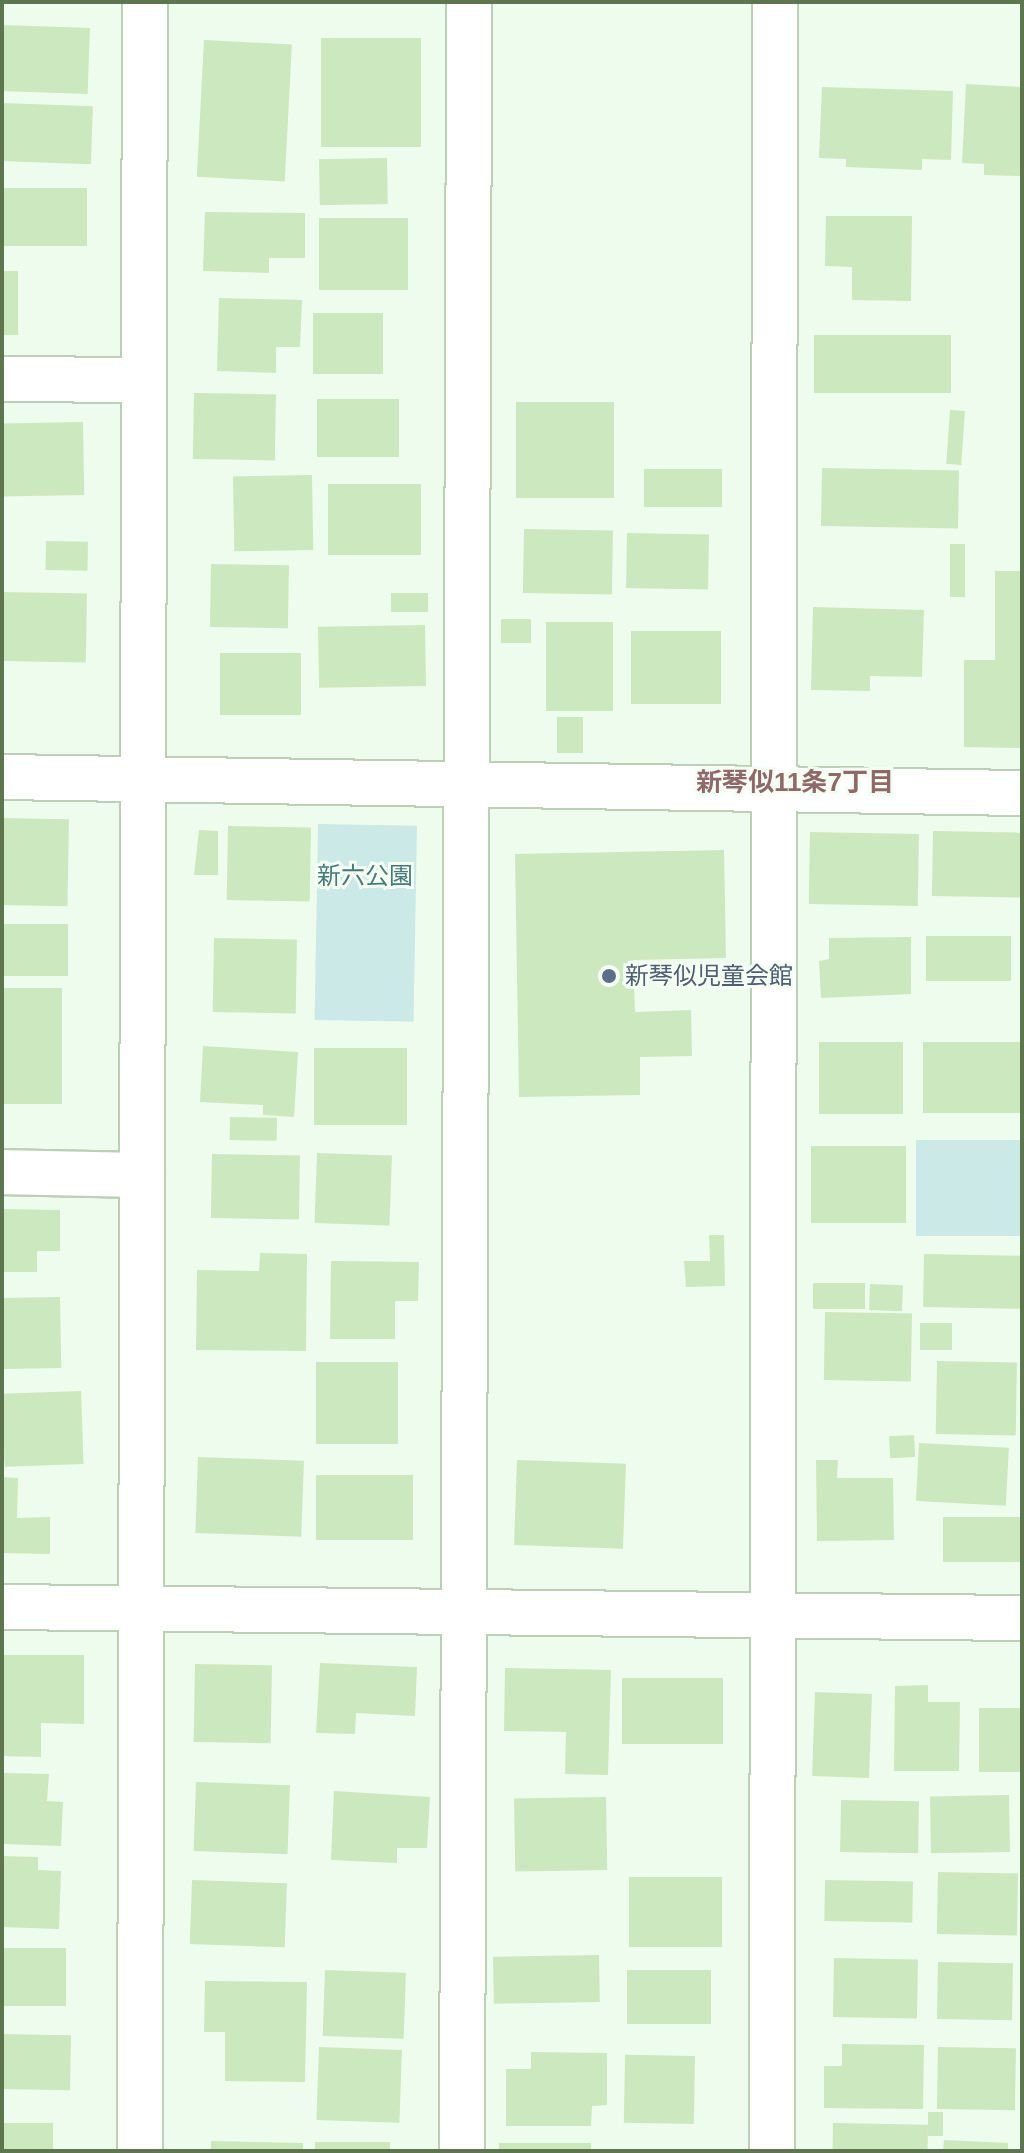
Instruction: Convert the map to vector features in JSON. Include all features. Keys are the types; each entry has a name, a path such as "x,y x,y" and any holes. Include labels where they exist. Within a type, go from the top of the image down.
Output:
{"street":[{"path":"140,2151 145,2"},
{"path":"462,2151 470,784 469,2"},
{"path":"772,2151 775,2"},
{"path":"2,379 144,380"},
{"path":"2,777 1022,793"},
{"path":"2,1172 142,1175"},
{"path":"2,1607 1022,1618"}],"green space":[{"name":"新六公園","path":"318,824 417,826 414,1022 315,1020"},
{"path":"916,1140 1022,1140 1022,1236 916,1236"}],"building":[{"path":"2,25 90,28 88,94 2,91"},
{"path":"321,38 421,38 421,147 321,147"},
{"path":"204,40 292,45 285,181 197,177"},
{"path":"966,84 1022,87 1022,176 984,175 984,164 962,163"},
{"path":"822,87 953,91 951,160 922,159 922,170 846,167 846,159 819,158"},
{"path":"2,103 93,106 91,164 2,161"},
{"path":"387,158 388,204 320,205 319,159"},
{"path":"2,188 87,188 87,246 2,246"},
{"path":"205,212 305,213 305,258 269,258 269,273 203,271"},
{"path":"826,216 912,216 911,301 852,300 852,267 825,266"},
{"path":"319,218 408,218 408,290 319,290"},
{"path":"2,271 18,271 18,335 2,335"},
{"path":"219,298 302,300 300,347 276,347 276,373 217,371"},
{"path":"313,313 383,313 383,374 313,374"},
{"path":"814,335 951,335 951,393 814,393"},
{"path":"194,393 276,394 275,460 193,459"},
{"path":"317,399 399,399 399,457 317,457"},
{"path":"516,402 614,402 614,498 516,498"},
{"path":"950,410 965,411 961,465 946,464"},
{"path":"83,422 84,495 3,496 2,423"},
{"path":"822,468 959,470 958,528 821,526"},
{"path":"644,469 722,469 722,507 644,507"},
{"path":"312,475 313,550 234,551 233,476"},
{"path":"328,484 421,484 421,555 328,555"},
{"path":"524,529 613,531 612,595 523,593"},
{"path":"627,533 709,534 708,589 626,588"},
{"path":"46,541 88,542 87,571 45,570"},
{"path":"950,544 965,544 965,597 950,597"},
{"path":"211,564 289,565 288,628 210,627"},
{"path":"995,571 1022,571 1022,748 964,747 964,660 995,660"},
{"path":"2,592 87,593 86,662 2,661"},
{"path":"391,593 428,593 428,612 391,612"},
{"path":"813,607 924,610 922,677 870,676 870,691 811,690"},
{"path":"501,619 531,619 531,643 501,643"},
{"path":"546,622 613,622 613,711 546,711"},
{"path":"425,625 426,686 319,688 318,627"},
{"path":"631,631 721,631 721,704 631,704"},
{"path":"220,653 301,653 301,715 220,715"},
{"path":"557,717 583,717 583,753 557,753"},
{"path":"2,818 69,819 67,906 2,905"},
{"path":"228,826 311,827 310,901 227,900"},
{"path":"199,830 218,831 218,875 194,875"},
{"path":"933,831 1022,833 1021,898 932,896"},
{"path":"810,832 919,834 918,906 809,904"},
{"path":"724,850 726,958 633,960 635,1012 691,1010 692,1056 640,1057 640,1095 519,1097 515,854"},
{"path":"2,924 68,924 68,976 2,976"},
{"path":"926,936 1011,936 1011,981 926,981"},
{"path":"911,937 911,994 821,998 819,961 829,959 829,938"},
{"path":"214,938 297,939 296,1013 213,1012"},
{"path":"2,988 62,988 62,1104 2,1104"},
{"path":"819,1042 903,1042 903,1114 819,1114"},
{"path":"923,1042 1022,1042 1022,1113 923,1113"},
{"path":"203,1046 298,1052 294,1117 263,1115 263,1105 200,1102"},
{"path":"314,1048 407,1048 407,1125 314,1125"},
{"path":"230,1117 277,1118 277,1141 230,1140"},
{"path":"811,1146 906,1146 906,1223 811,1223"},
{"path":"317,1153 392,1156 390,1226 315,1223"},
{"path":"212,1154 300,1156 299,1220 211,1218"},
{"path":"2,1209 60,1210 60,1251 37,1251 37,1272 2,1272"},
{"path":"709,1235 724,1235 725,1286 686,1287 684,1261 710,1261"},
{"path":"260,1253 307,1254 306,1351 196,1350 197,1270 259,1271"},
{"path":"924,1254 1022,1256 1021,1309 923,1307"},
{"path":"331,1261 419,1262 418,1301 395,1301 395,1339 330,1339"},
{"path":"813,1283 865,1283 865,1309 813,1309"},
{"path":"870,1284 903,1285 902,1311 869,1310"},
{"path":"60,1297 61,1368 3,1369 2,1298"},
{"path":"825,1312 912,1314 911,1382 824,1380"},
{"path":"920,1323 952,1323 952,1350 920,1350"},
{"path":"937,1361 1017,1362 1016,1435 936,1434"},
{"path":"316,1362 398,1362 398,1444 316,1444"},
{"path":"81,1391 84,1464 5,1467 2,1394"},
{"path":"914,1435 915,1457 890,1458 889,1436"},
{"path":"919,1443 1009,1448 1006,1506 916,1501"},
{"path":"198,1457 304,1461 301,1537 195,1533"},
{"path":"517,1460 626,1464 623,1549 514,1545"},
{"path":"816,1460 838,1460 837,1478 893,1478 894,1540 817,1541"},
{"path":"316,1475 413,1475 413,1540 316,1540"},
{"path":"2,1477 18,1478 17,1518 50,1517 50,1554 2,1553"},
{"path":"943,1517 1022,1517 1022,1562 943,1562"},
{"path":"2,1655 84,1655 84,1724 41,1723 41,1757 2,1756"},
{"path":"320,1663 417,1667 415,1716 356,1713 355,1734 316,1733"},
{"path":"195,1664 272,1665 271,1743 194,1742"},
{"path":"505,1668 611,1670 608,1775 565,1774 566,1732 504,1731"},
{"path":"622,1678 723,1678 723,1744 622,1744"},
{"path":"928,1685 928,1702 960,1702 959,1771 894,1771 895,1686"},
{"path":"815,1692 872,1694 869,1778 812,1776"},
{"path":"979,1708 1022,1708 1022,1772 979,1772"},
{"path":"2,1773 49,1774 47,1801 63,1802 61,1846 2,1844"},
{"path":"196,1782 290,1785 288,1854 194,1851"},
{"path":"334,1791 430,1797 427,1848 397,1848 397,1863 331,1860"},
{"path":"1009,1795 1010,1852 931,1853 930,1796"},
{"path":"606,1797 607,1870 515,1872 514,1799"},
{"path":"841,1800 919,1801 918,1853 840,1852"},
{"path":"2,1856 38,1857 38,1870 61,1871 59,1929 2,1927"},
{"path":"938,1872 1018,1873 1017,1935 937,1934"},
{"path":"629,1877 722,1877 722,1947 629,1947"},
{"path":"192,1880 287,1883 285,1947 190,1944"},
{"path":"825,1880 913,1882 912,1923 824,1921"},
{"path":"2,1948 66,1948 66,2006 2,2006"},
{"path":"599,1955 600,2002 494,2004 493,1957"},
{"path":"834,1958 918,1959 917,2018 833,2017"},
{"path":"938,1962 1013,1963 1012,2020 937,2019"},
{"path":"325,1970 406,1973 404,2039 323,2036"},
{"path":"627,1970 711,1970 711,2024 627,2024"},
{"path":"205,1981 307,1982 305,2082 225,2081 225,2032 204,2032"},
{"path":"2,2034 71,2035 70,2090 2,2089"},
{"path":"842,2044 924,2045 923,2109 824,2108 824,2066 842,2066"},
{"path":"319,2047 402,2050 399,2123 316,2120"},
{"path":"938,2047 1016,2048 1015,2110 937,2109"},
{"path":"531,2052 607,2053 607,2105 592,2106 591,2126 506,2126 506,2069 531,2069"},
{"path":"625,2055 695,2056 694,2124 624,2123"},
{"path":"928,2112 943,2112 943,2136 928,2136"},
{"path":"2,2123 53,2123 53,2151 2,2151"},
{"path":"833,2123 928,2125 928,2151 833,2151"},
{"path":"944,2140 1008,2143 1008,2151 943,2151"},
{"path":"211,2141 303,2143 303,2151 211,2151"},
{"path":"315,2142 390,2142 390,2151 315,2151"},
{"path":"499,2143 591,2143 591,2151 499,2151"}],"place":[{"name":"新琴似児童会館","path":"609,976"}],"district":[{"name":"新琴似11条7丁目","path":"795,783"}]}
